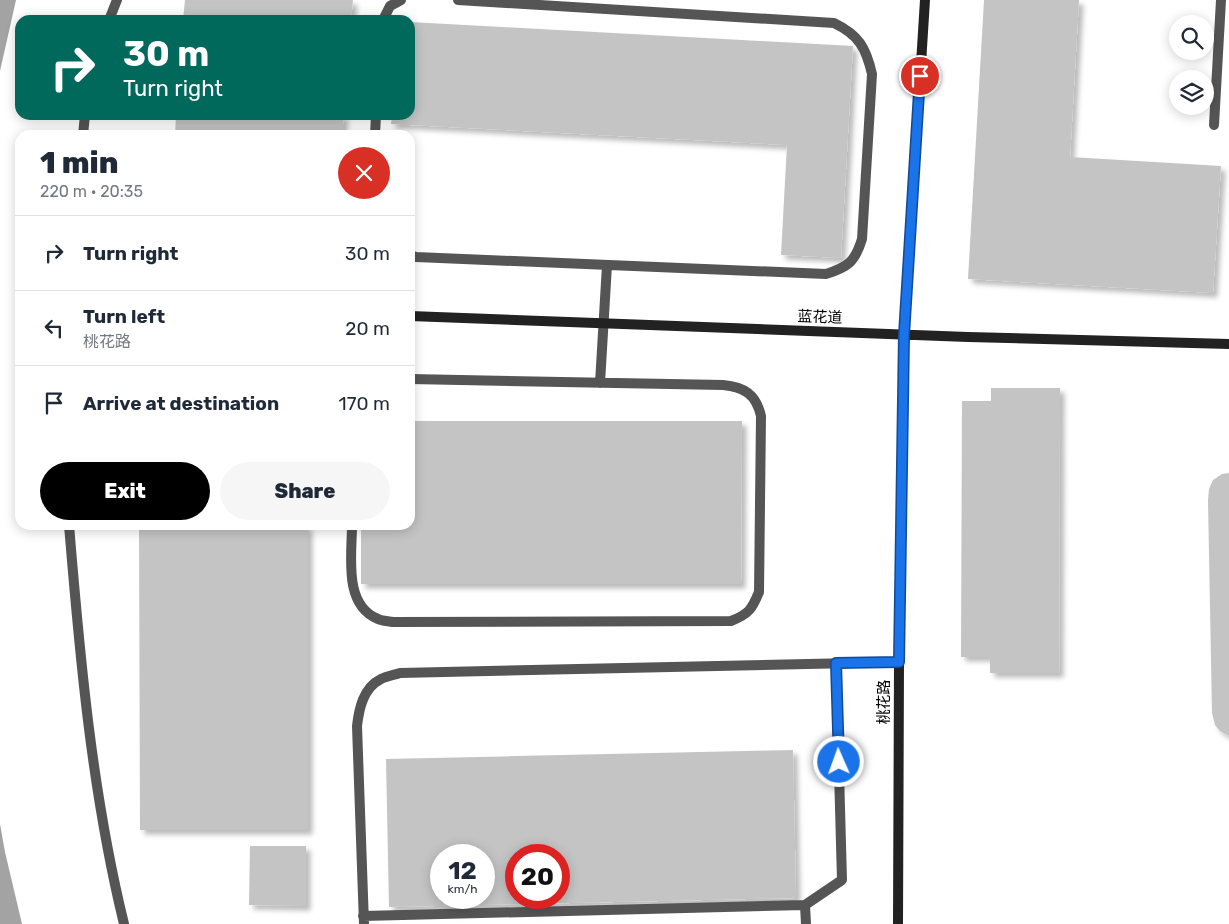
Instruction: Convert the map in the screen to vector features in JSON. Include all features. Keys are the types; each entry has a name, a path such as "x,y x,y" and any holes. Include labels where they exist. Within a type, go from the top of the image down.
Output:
{"main road":[{"name":"桃花路","path":"898,924 899,662 904,335 925,0"},
{"name":"蓝花道","path":"415,316 904,335 1229,344"}],"lane":[{"path":"111,15 116,0"},
{"path":"386,15 390,6 401,0"},
{"path":"415,257 826,274 841,269 852,262 862,240 872,74 868,56 860,41 847,29 834,24 458,0"},
{"path":"1214,125 1221,0"},
{"path":"600,383 607,265"},
{"path":"352,530 352,586 357,599 365,611 378,619 393,622 721,621 744,616 753,606 758,592 761,416 759,406 750,394 738,386 415,379"},
{"path":"69,530 79,644 95,780 124,924"},
{"path":"836,663 842,880 805,905 363,920 356,726 360,705 368,691 380,679 400,673 836,663 899,662"},
{"path":"805,905 806,924"}],"shaded area":[{"path":"0,0 16,0 0,71"},
{"path":"0,824 5,852 22,924 0,924"}],"building":[{"path":"185,0 353,0 352,15 184,15"},
{"path":"984,0 1079,0 1070,157 1221,166 1213,293 968,279"},
{"path":"415,22 853,46 841,258 781,255 787,145 391,124 391,120 415,120"},
{"path":"176,120 344,120 342,130 175,130"},
{"path":"991,388 1060,388 1059,673 990,673 990,657 961,657 962,401 991,401"},
{"path":"415,421 742,421 741,584 361,584 361,530 415,530"},
{"path":"1229,473 1229,736 1220,731 1215,725 1212,713 1208,500 1209,489 1213,480 1222,474"},
{"path":"139,530 308,530 308,830 140,830"},
{"path":"793,750 796,898 570,903 570,844 505,844 505,904 495,905 495,844 430,844 430,906 389,907 386,759"},
{"path":"250,846 306,846 306,906 249,905"}],"route":[{"path":"839,762 836,663 899,662 904,335 920,76"}]}
